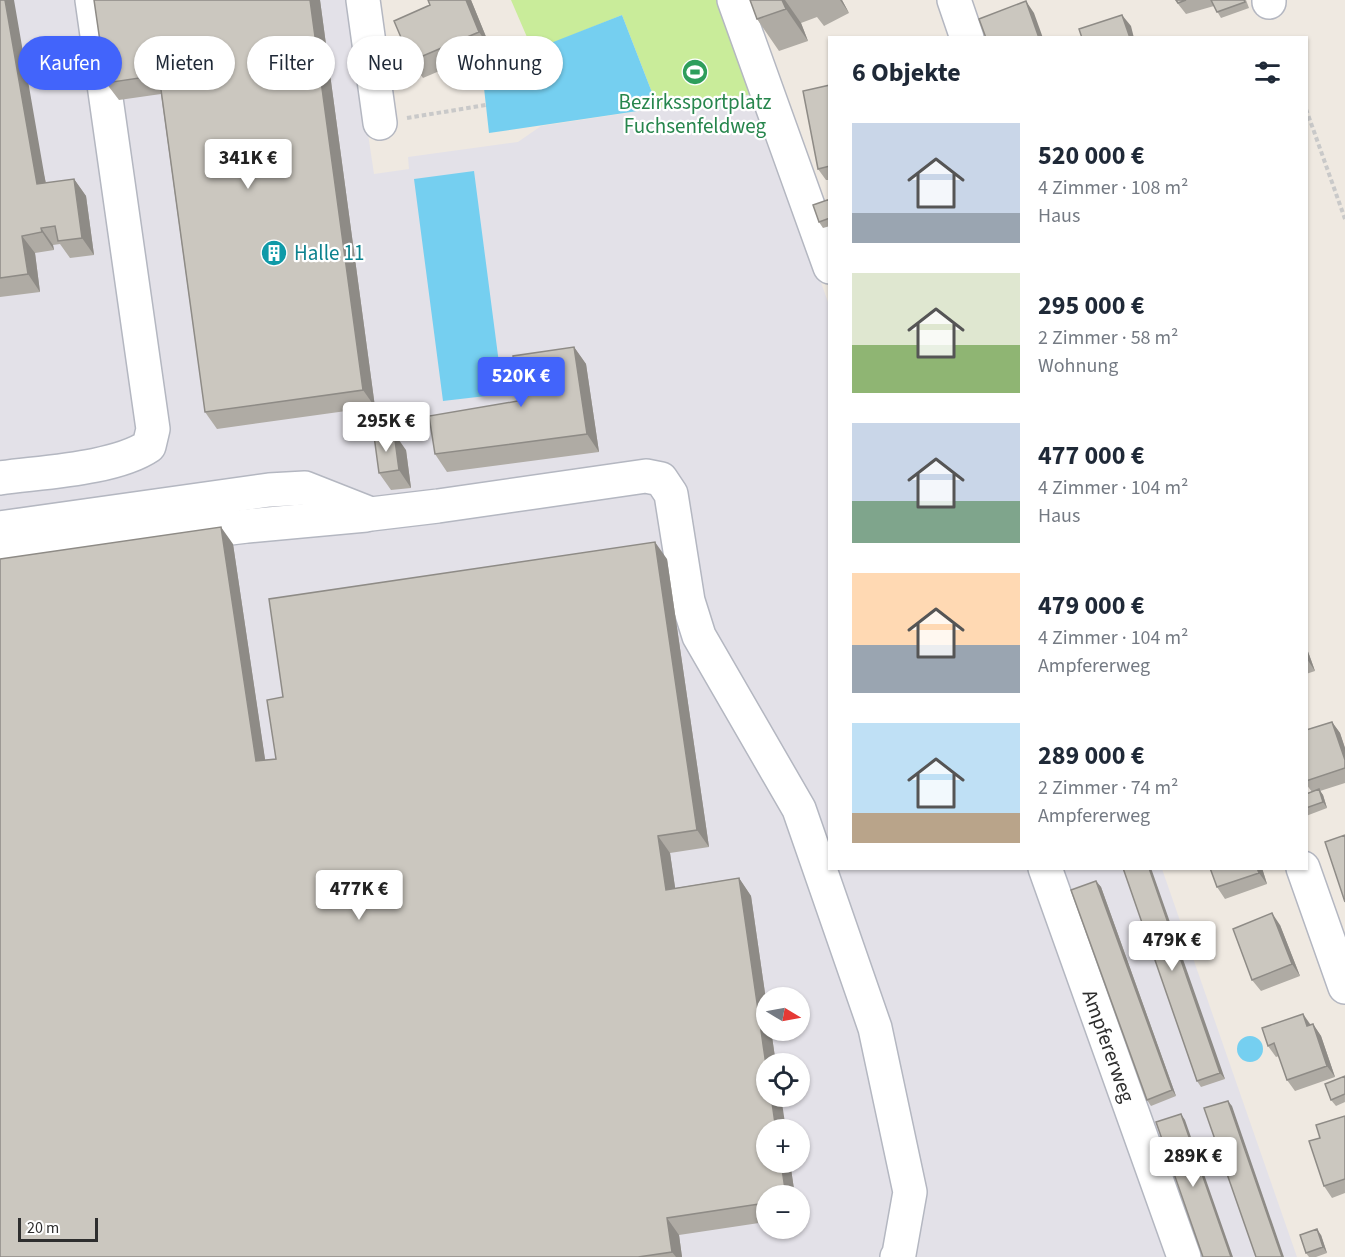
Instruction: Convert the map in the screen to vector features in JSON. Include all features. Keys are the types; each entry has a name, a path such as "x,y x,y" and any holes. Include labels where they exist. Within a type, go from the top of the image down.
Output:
{"street":[{"path":"0,478 102,464 136,455 149,446 153,429 92,0"},
{"path":"363,0 380,123"},
{"path":"734,0 828,261"},
{"path":"954,0 966,36"},
{"path":"0,556 438,506 646,476 661,479 671,494 688,601 699,636 799,809 875,1028 910,1192 897,1257"},
{"path":"0,528 269,490 305,488 371,514"},
{"name":"Ampfererweg","path":"1046,870 1185,1257"},
{"path":"1304,870 1345,987"}],"path":[{"path":"380,123 486,105"},
{"path":"1308,115 1345,219"}],"shaded area":[{"path":"0,0 348,0 353,36 347,36 347,90 361,90 374,174 409,169 408,157 518,142 541,126 754,94 828,302 828,870 1031,870 1172,1257 0,1257"},
{"path":"1061,870 1162,870 1297,1257 1197,1257"}],"green space":[{"name":"Bezirkssportplatz Fuchsenfeldweg","path":"511,0 719,0 754,94 658,108 622,15 563,39 563,36 527,36"}],"water":[{"path":"622,15 658,108 489,133 484,90 563,90 563,38"},
{"path":"474,171 503,394 443,401 414,179"},
{"path":"1250,1036 1259,1040 1263,1049 1259,1058 1250,1062 1241,1058 1237,1049 1241,1040"}],"building":[{"path":"0,0 5,0 18,75 18,90 21,90 37,184 74,179 82,238 58,241 55,226 41,228 42,232 22,236 28,274 0,278"},
{"name":"Halle 11","path":"94,0 310,0 315,36 247,36 247,90 322,90 363,390 205,412 161,90 235,90 235,36 134,36 134,79 122,81 122,36 99,36"},
{"path":"428,0 466,0 479,32 470,36 436,36 436,50 424,55 424,36 400,36 394,21 430,5"},
{"path":"750,0 782,0 786,9 757,19"},
{"path":"1211,0 1244,0 1245,2 1217,12"},
{"path":"1026,1 1038,36 985,36 979,19"},
{"path":"1122,15 1129,36 1081,36 1079,29"},
{"path":"828,85 828,166 818,169 803,91"},
{"path":"828,200 828,219 819,222 813,205"},
{"path":"574,347 587,434 435,454 429,416 518,401 513,356"},
{"path":"394,433 399,470 379,473 374,436"},
{"path":"221,527 256,761 276,759 267,700 283,697 269,599 655,542 697,830 658,836 666,890 739,878 756,996 756,1041 763,1041 764,1053 756,1053 756,1107 773,1107 774,1119 756,1119 756,1173 783,1173 784,1185 756,1185 756,1205 667,1218 672,1252 638,1257 0,1257 0,559"},
{"path":"1332,722 1345,760 1345,768 1308,780 1308,729"},
{"path":"1319,789 1323,802 1308,807 1308,793"},
{"path":"1345,835 1345,902 1325,842"},
{"path":"1124,870 1150,870 1220,1073 1197,1081"},
{"path":"1211,870 1258,870 1259,873 1217,887"},
{"path":"1096,881 1172,1090 1147,1100 1071,890"},
{"path":"1272,913 1292,964 1252,980 1233,929"},
{"path":"1303,1014 1307,1026 1313,1024 1327,1066 1287,1080 1274,1043 1268,1046 1262,1028"},
{"path":"1345,1076 1345,1094 1331,1100 1325,1084"},
{"path":"1228,1101 1282,1257 1256,1257 1204,1108"},
{"path":"1181,1114 1231,1257 1203,1257 1156,1122"},
{"path":"1345,1116 1345,1179 1324,1186 1309,1141 1320,1138 1316,1125"},
{"path":"1317,1229 1323,1247 1306,1253 1300,1235"}],"place":[{"name":"Bezirkssportplatz Fuchsenfeldweg","path":"695,72"},
{"name":"Halle 11","path":"274,253"}]}
